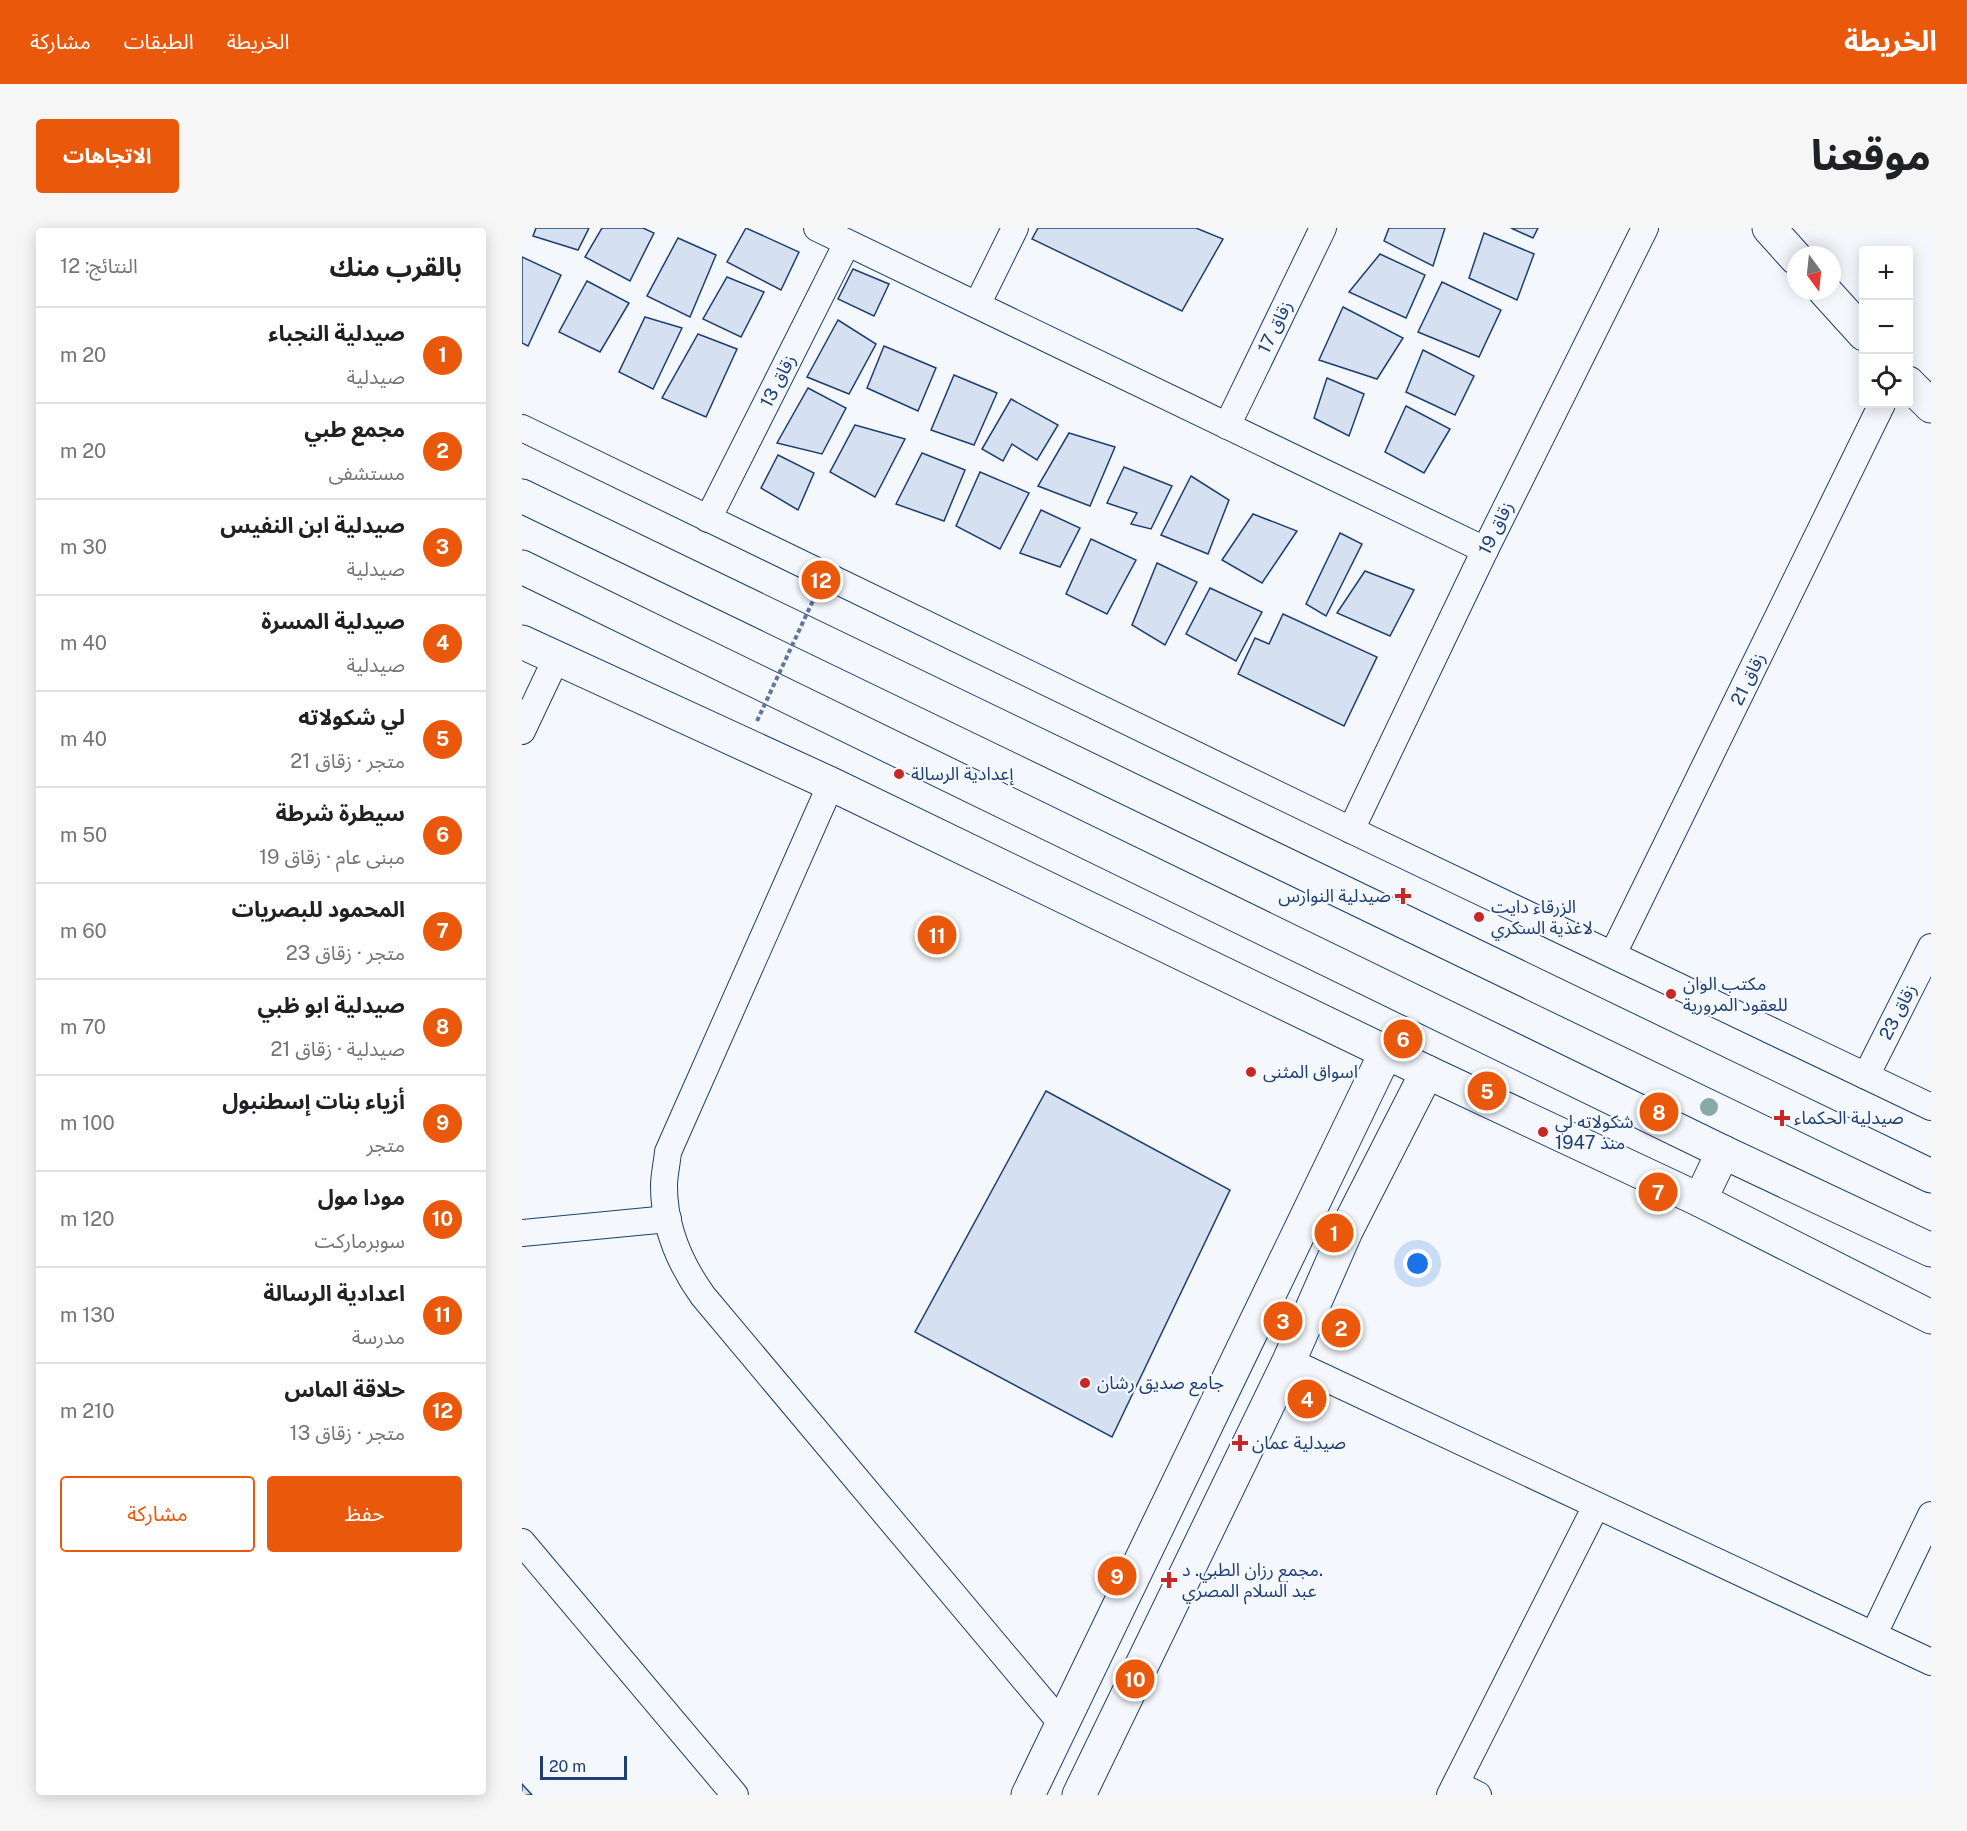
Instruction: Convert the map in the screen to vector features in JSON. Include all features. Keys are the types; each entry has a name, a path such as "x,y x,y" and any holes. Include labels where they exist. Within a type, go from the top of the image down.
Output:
{"main road":[{"path":"1769,228 1787,248"},
{"path":"1833,300 1859,329"},
{"path":"1913,388 1931,406"},
{"path":"522,496 1931,1176"},
{"path":"522,567 1723,1152 1931,1250"},
{"path":"522,642 831,784 1427,1072 1700,1200 1931,1317"},
{"path":"1028,1795 1386,1052"},
{"path":"1079,1795 1289,1360 1346,1231 1427,1072"},
{"path":"1700,1200 1723,1152"}],"street":[{"path":"817,228 1485,550"},
{"path":"976,305 1016,228"},
{"name":"زقاق 17","path":"1227,426 1323,228"},
{"name":"زقاق 19","path":"1351,830 1485,550 1645,228"},
{"name":"زقاق 13","path":"708,519 847,243"},
{"name":"زقاق 21","path":"1613,954 1880,408"},
{"path":"522,428 1351,830 1931,1107"},
{"path":"522,732 556,659"},
{"path":"831,784 668,1152 664,1186 668,1219 676,1248 690,1278 703,1296 1061,1724"},
{"name":"زقاق 23","path":"1866,1076 1931,947"},
{"path":"522,1233 668,1219"},
{"path":"1289,1360 1931,1662"},
{"path":"1462,1791 1596,1506"},
{"path":"1874,1634 1931,1515"},
{"path":"522,1542 731,1794"}],"path":[{"path":"757,722 817,592"}],"building":[{"path":"536,228 589,228 578,250 533,236"},
{"path":"602,228 643,228 654,233 630,281 585,257"},
{"path":"746,228 799,252 781,290 727,262"},
{"path":"1038,228 1196,228 1223,239 1182,311 1032,239"},
{"path":"1389,228 1445,228 1433,266 1384,241"},
{"path":"1511,228 1538,228 1533,238"},
{"path":"1484,233 1534,254 1517,300 1469,278"},
{"path":"678,238 716,255 690,317 647,296"},
{"path":"1380,254 1425,275 1406,318 1349,292"},
{"path":"522,257 561,275 528,346 522,343"},
{"path":"853,269 889,284 874,316 838,299"},
{"path":"727,277 764,292 741,337 703,319"},
{"path":"587,281 629,303 600,352 559,332"},
{"path":"1442,282 1501,310 1479,357 1418,332"},
{"path":"1343,307 1403,338 1377,379 1319,360"},
{"path":"645,317 682,328 653,389 619,372"},
{"path":"838,320 876,344 849,394 807,377"},
{"path":"698,334 737,349 706,417 662,398"},
{"path":"884,346 936,368 918,411 867,388"},
{"path":"1423,350 1474,376 1455,415 1406,392"},
{"path":"954,375 997,393 974,445 931,430"},
{"path":"1327,378 1364,394 1349,436 1314,418"},
{"path":"808,388 846,408 822,454 777,443"},
{"path":"1011,399 1058,425 1037,460 1012,444 1003,461 982,449"},
{"path":"1406,406 1450,429 1424,473 1385,452"},
{"path":"855,425 905,439 875,497 830,472"},
{"path":"1069,433 1115,447 1090,506 1038,486"},
{"path":"922,453 965,470 944,521 896,504"},
{"path":"778,455 814,473 798,510 761,488"},
{"path":"1124,467 1172,486 1151,529 1131,524 1137,513 1107,503"},
{"path":"980,472 1029,493 1000,549 956,526"},
{"path":"1191,476 1229,500 1208,554 1161,535"},
{"path":"1041,510 1080,528 1060,567 1020,553"},
{"path":"1253,514 1297,531 1262,583 1222,560"},
{"path":"1340,533 1362,544 1326,616 1306,604"},
{"path":"1091,539 1136,560 1107,614 1066,594"},
{"path":"1157,563 1197,582 1165,645 1132,625"},
{"path":"1365,571 1414,590 1390,636 1337,613"},
{"path":"1210,588 1262,612 1236,661 1186,634"},
{"path":"1283,614 1377,657 1344,726 1238,674 1255,638 1269,644"},
{"name":"جامع صديق رشان","path":"1046,1091 1230,1190 1112,1437 915,1332"},
{"path":"522,1784 532,1795 522,1795"}],"place":[{"name":"حلاقة الماس","path":"821,580"},
{"name":"إعدادية الرسالة","path":"899,774"},
{"name":"صيدلية النوارس","path":"1403,896"},
{"name":"الزرقاء دايت لاغذية السكري","path":"1479,917"},
{"name":"اعدادية الرسالة","path":"937,935"},
{"name":"مكتب الوان للعقود المرورية","path":"1671,994"},
{"name":"سيطرة شرطة","path":"1403,1039"},
{"name":"اسواق المثنى","path":"1251,1072"},
{"name":"لي شكولاته","path":"1487,1091"},
{"name":"صيدلية ابو ظبي","path":"1659,1112"},
{"name":"صيدلية الحكماء","path":"1782,1118"},
{"name":"شكولاته لي منذ 1947","path":"1543,1132"},
{"name":"المحمود للبصريات","path":"1658,1192"},
{"name":"صيدلية النجباء","path":"1334,1233"},
{"name":"صيدلية ابن النفيس","path":"1283,1321"},
{"name":"مجمع طبي","path":"1341,1328"},
{"name":"جامع صديق رشان","path":"1085,1383"},
{"name":"صيدلية المسرة","path":"1307,1399"},
{"name":"صيدلية عمان","path":"1240,1443"},
{"name":"أزياء بنات إسطنبول","path":"1117,1576"},
{"name":"مجمع رزان الطبي. د. عبد السلام المصري","path":"1169,1580"},
{"name":"مودا مول","path":"1135,1679"}]}
